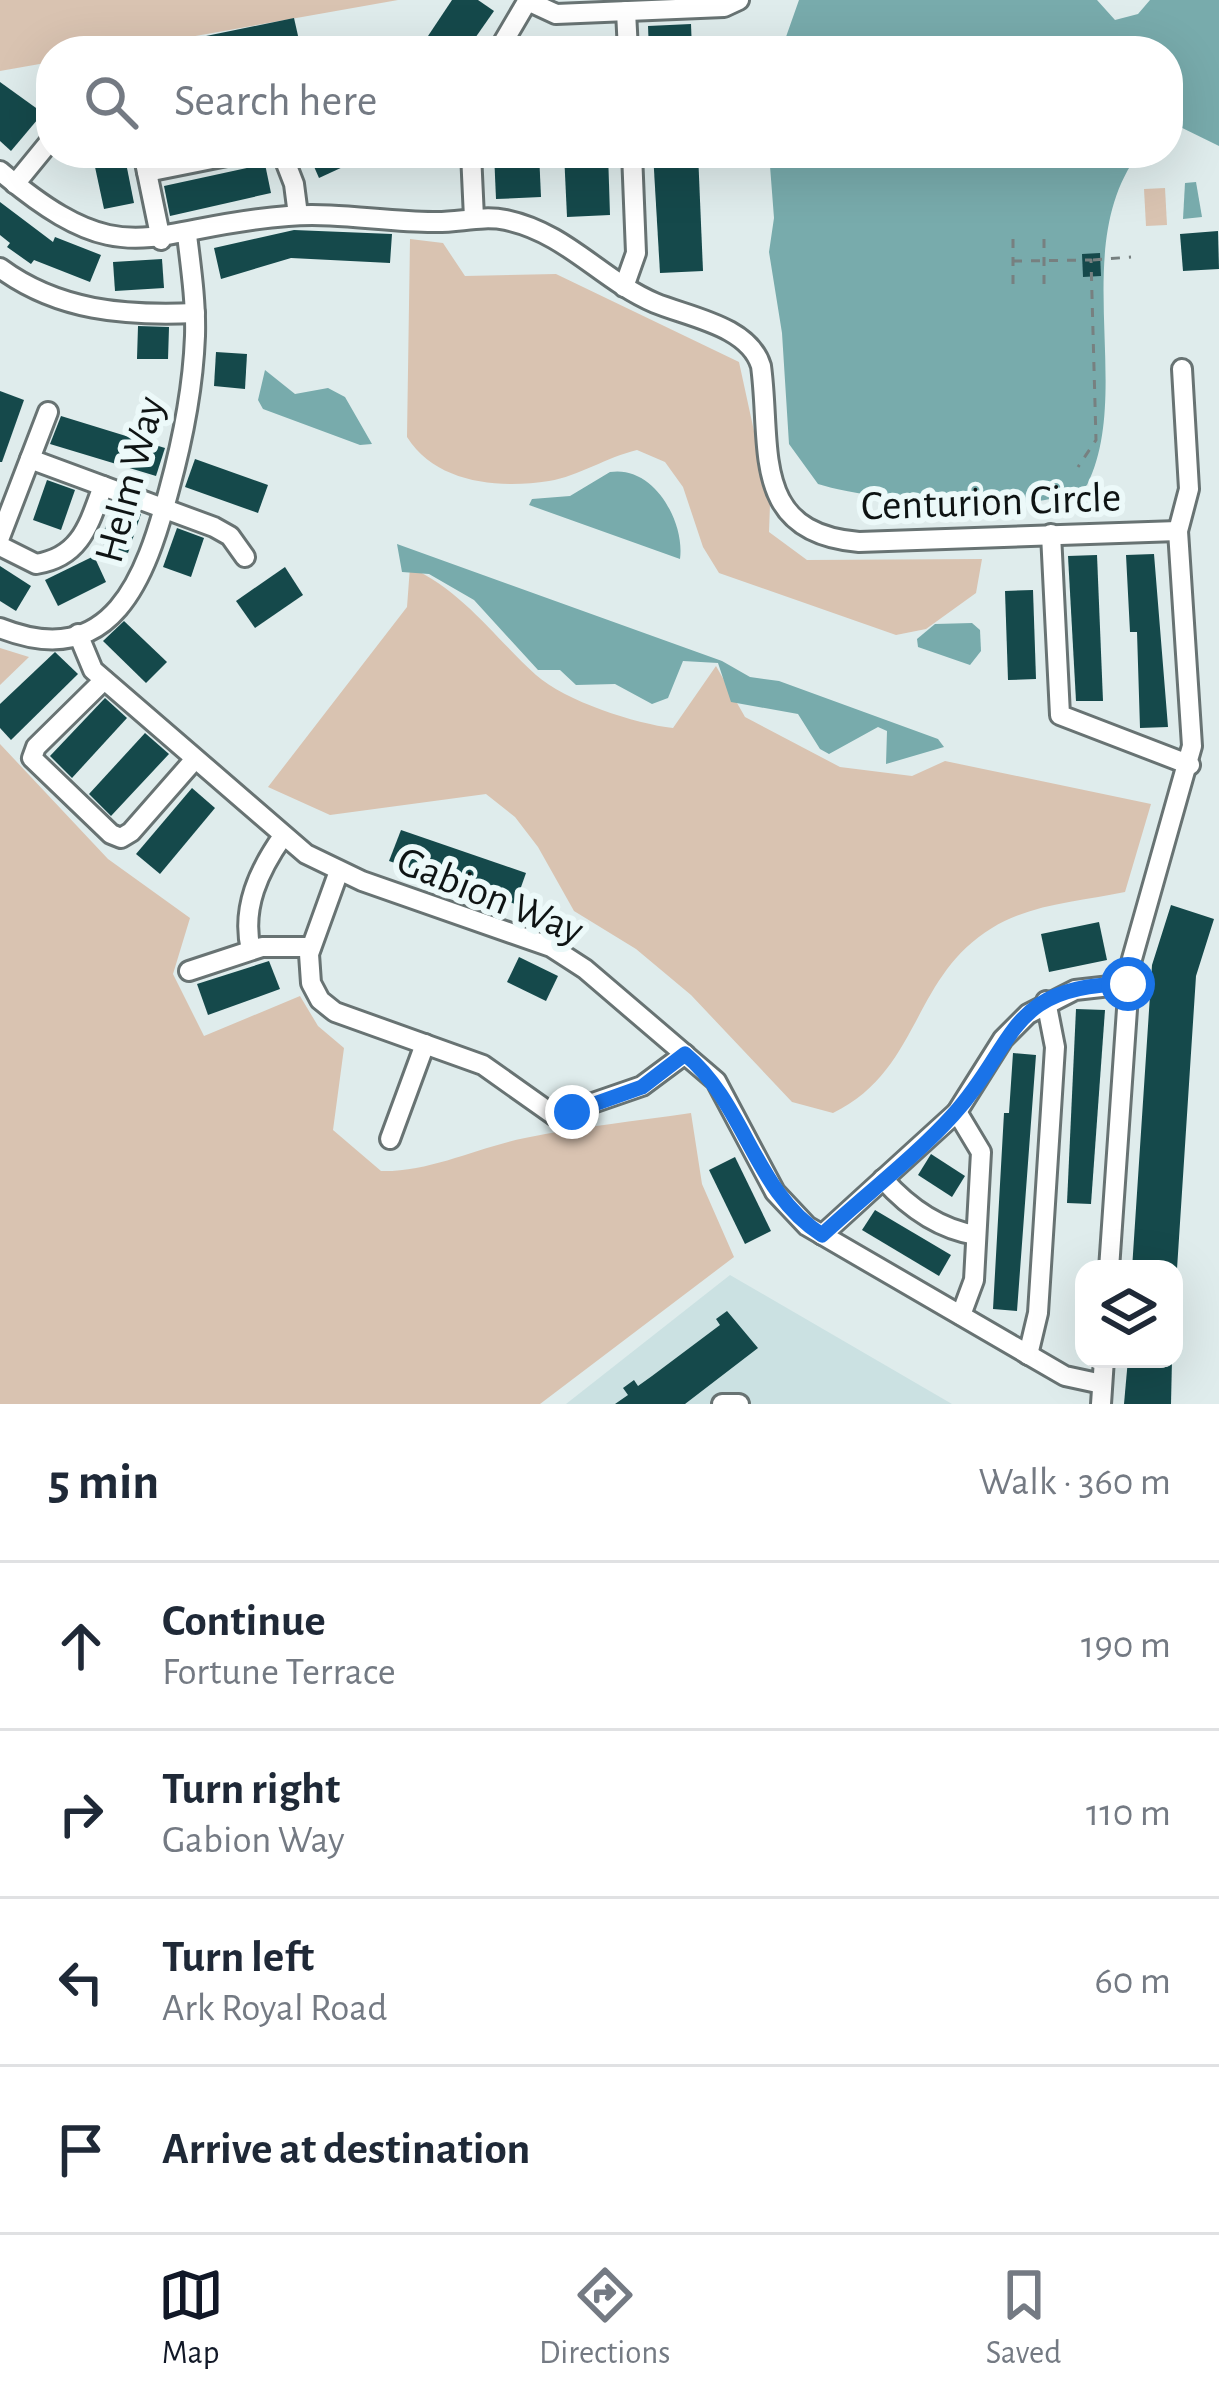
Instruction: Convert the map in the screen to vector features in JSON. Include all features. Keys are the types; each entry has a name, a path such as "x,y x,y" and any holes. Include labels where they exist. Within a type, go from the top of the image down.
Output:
{"street":[{"path":"507,36 528,1 556,14 724,7 739,0"},
{"path":"626,11 627,36"},
{"path":"8,178 36,153"},
{"path":"146,168 160,240"},
{"path":"288,168 298,215"},
{"path":"472,168 474,218"},
{"path":"624,287 635,254 632,168"},
{"name":"Centurion Circle","path":"8,178 86,230 160,240 298,215 427,222 504,220 547,233 624,287 729,332 753,348 761,366 775,493 807,529 860,542 1178,531"},
{"name":"Helm Way","path":"78,634 110,616 136,589 164,508 188,415 195,313 187,235"},
{"path":"0,268 46,295 88,308 131,314 195,313"},
{"path":"1110,1260 1128,984 1190,765 1190,645 1178,531 1189,489 1182,369"},
{"path":"47,412 0,542 35,563 70,551 84,536 103,486"},
{"path":"30,459 224,531 245,557"},
{"path":"1051,534 1060,716 1190,765"},
{"path":"0,628 29,637 78,634"},
{"name":"Gabion Way","path":"78,634 84,656 104,680 283,836 339,871 551,947 585,969 685,1054 724,1094 784,1205 822,1235 1102,1394"},
{"path":"104,680 36,747 32,758 111,834 121,838 131,832 196,760"},
{"path":"250,950 247,913 266,861 283,836"},
{"path":"339,871 311,947 311,983 327,1007 495,1071 555,1116 642,1087 685,1054"},
{"path":"190,971 250,950 311,947"},
{"path":"822,1235 957,1112 1003,1039 1046,1001 1088,986 1128,984"},
{"path":"1028,1355 1038,1313 1054,1047 1046,1001"},
{"path":"390,1139 425,1044"},
{"path":"957,1112 974,1133 981,1152 974,1280 962,1315"},
{"path":"883,1179 908,1205 946,1228 976,1235"},
{"path":"722,1404 739,1404"}],"path":[{"path":"1013,237 1013,284"},
{"path":"1044,237 1044,284"},
{"path":"1013,261 1132,257"},
{"path":"1078,467 1096,440 1091,260"}],"shaded area":[{"path":"0,0 398,0 195,36 36,36 36,65 0,71"},
{"path":"1165,188 1167,225 1146,226 1144,189"},
{"path":"410,239 443,243 465,276 556,274 739,362 770,505 769,532 807,560 982,559 976,593 926,629 896,635 719,573 703,547 683,487 665,462 637,450 560,479 529,483 489,483 434,464 407,437"},
{"path":"410,567 463,602 549,685 621,716 673,728 716,666 745,717 840,767 912,776 945,761 1151,804 1125,892 1039,908 992,928 945,972 901,1048 862,1095 833,1113 792,1102 691,995 636,949 574,911 538,847 515,817 486,794 330,815 268,787 407,607"},
{"path":"0,648 29,657 0,685"},
{"path":"0,744 108,859 190,918 173,974 204,1036 300,996 318,1026 344,1048 333,1130 381,1171 418,1168 545,1134 691,1113 702,1184 734,1257 540,1404 0,1404"},
{"path":"730,1275 952,1404 566,1404"}],"water":[{"path":"799,0 1097,0 1115,20 1138,14 1150,0 1219,0 1219,146 1183,128 1183,36 786,36"},
{"path":"770,168 1130,168 1118,190 1108,231 1105,406 1100,447 1087,485 1034,502 956,504 818,484 789,444 782,333 769,252 774,218"},
{"path":"1196,182 1202,217 1183,219 1185,183"},
{"path":"265,370 295,394 328,388 345,397 372,444 360,445 263,409 258,400"},
{"path":"610,472 640,477 663,499 677,529 680,559 529,505 532,499 570,496"},
{"path":"397,544 722,661 750,677 779,681 938,739 944,747 886,764 887,731 878,727 829,754 820,749 798,714 731,702 718,663 683,661 668,698 652,704 615,684 576,685 560,670 538,670 474,600 429,574 402,572"},
{"path":"972,623 980,630 981,651 970,665 918,647 917,639 935,624"}],"building":[{"path":"452,0 478,0 494,11 476,36 428,36"},
{"path":"294,18 298,36 206,36"},
{"path":"691,24 691,36 648,36 648,26"},
{"path":"0,82 36,108 36,121 11,151 0,141"},
{"path":"95,168 127,168 134,203 104,209"},
{"path":"266,168 271,193 170,216 164,186"},
{"path":"315,168 341,168 319,178"},
{"path":"495,168 540,168 541,197 496,199"},
{"path":"565,168 608,168 610,215 567,217"},
{"path":"654,168 699,168 703,271 660,273"},
{"path":"0,202 53,242 55,237 101,255 90,282 34,260 31,264 7,247 10,243 0,235"},
{"path":"294,230 392,234 390,263 291,258 221,279 214,248"},
{"path":"1218,231 1219,269 1183,271 1180,234"},
{"path":"1100,253 1101,276 1083,277 1082,254"},
{"path":"162,259 164,288 115,291 113,262"},
{"path":"138,326 169,327 168,359 137,359"},
{"path":"216,352 247,354 245,389 214,386"},
{"path":"0,391 24,400 2,462 0,462"},
{"path":"61,416 165,448 156,476 50,444"},
{"path":"195,459 268,485 258,513 185,487"},
{"path":"47,480 75,490 61,530 33,520"},
{"path":"113,504 141,514 128,553 100,543"},
{"path":"177,528 204,538 191,577 163,567"},
{"path":"1154,554 1168,727 1140,728 1137,632 1130,632 1126,555"},
{"path":"1097,555 1103,701 1076,701 1068,556"},
{"path":"94,556 106,582 58,606 45,580"},
{"path":"0,566 31,586 16,611 0,601"},
{"path":"285,567 303,595 255,628 236,601"},
{"path":"1033,590 1036,679 1008,680 1005,591"},
{"path":"124,621 167,662 146,683 103,641"},
{"path":"55,652 78,674 11,740 0,728 0,704"},
{"path":"105,698 127,718 72,778 50,756"},
{"path":"145,733 169,754 111,816 89,794"},
{"path":"192,788 215,808 160,874 136,854"},
{"path":"401,830 526,873 515,904 389,861"},
{"path":"1171,905 1214,919 1196,976 1178,1260 1133,1260 1152,965"},
{"path":"1099,922 1107,960 1049,972 1041,934"},
{"path":"519,957 558,976 546,1001 507,982"},
{"path":"269,961 280,989 208,1015 197,984"},
{"path":"1076,1009 1105,1010 1091,1204 1067,1203"},
{"path":"1013,1053 1036,1055 1017,1311 993,1309 1004,1113 1009,1113"},
{"path":"931,1154 965,1176 952,1197 918,1175"},
{"path":"735,1157 771,1231 745,1244 709,1170"},
{"path":"875,1210 951,1255 939,1276 862,1230"},
{"path":"727,1311 758,1348 685,1404 615,1404 628,1395 623,1388 634,1380 638,1386 652,1376 720,1325 716,1319"},
{"path":"1127,1368 1172,1368 1171,1404 1124,1404"}],"route":[{"path":"572,1112 642,1087 685,1054 724,1094 784,1205 822,1235 957,1112 1003,1039 1028,1014 1075,990 1128,984"}]}
